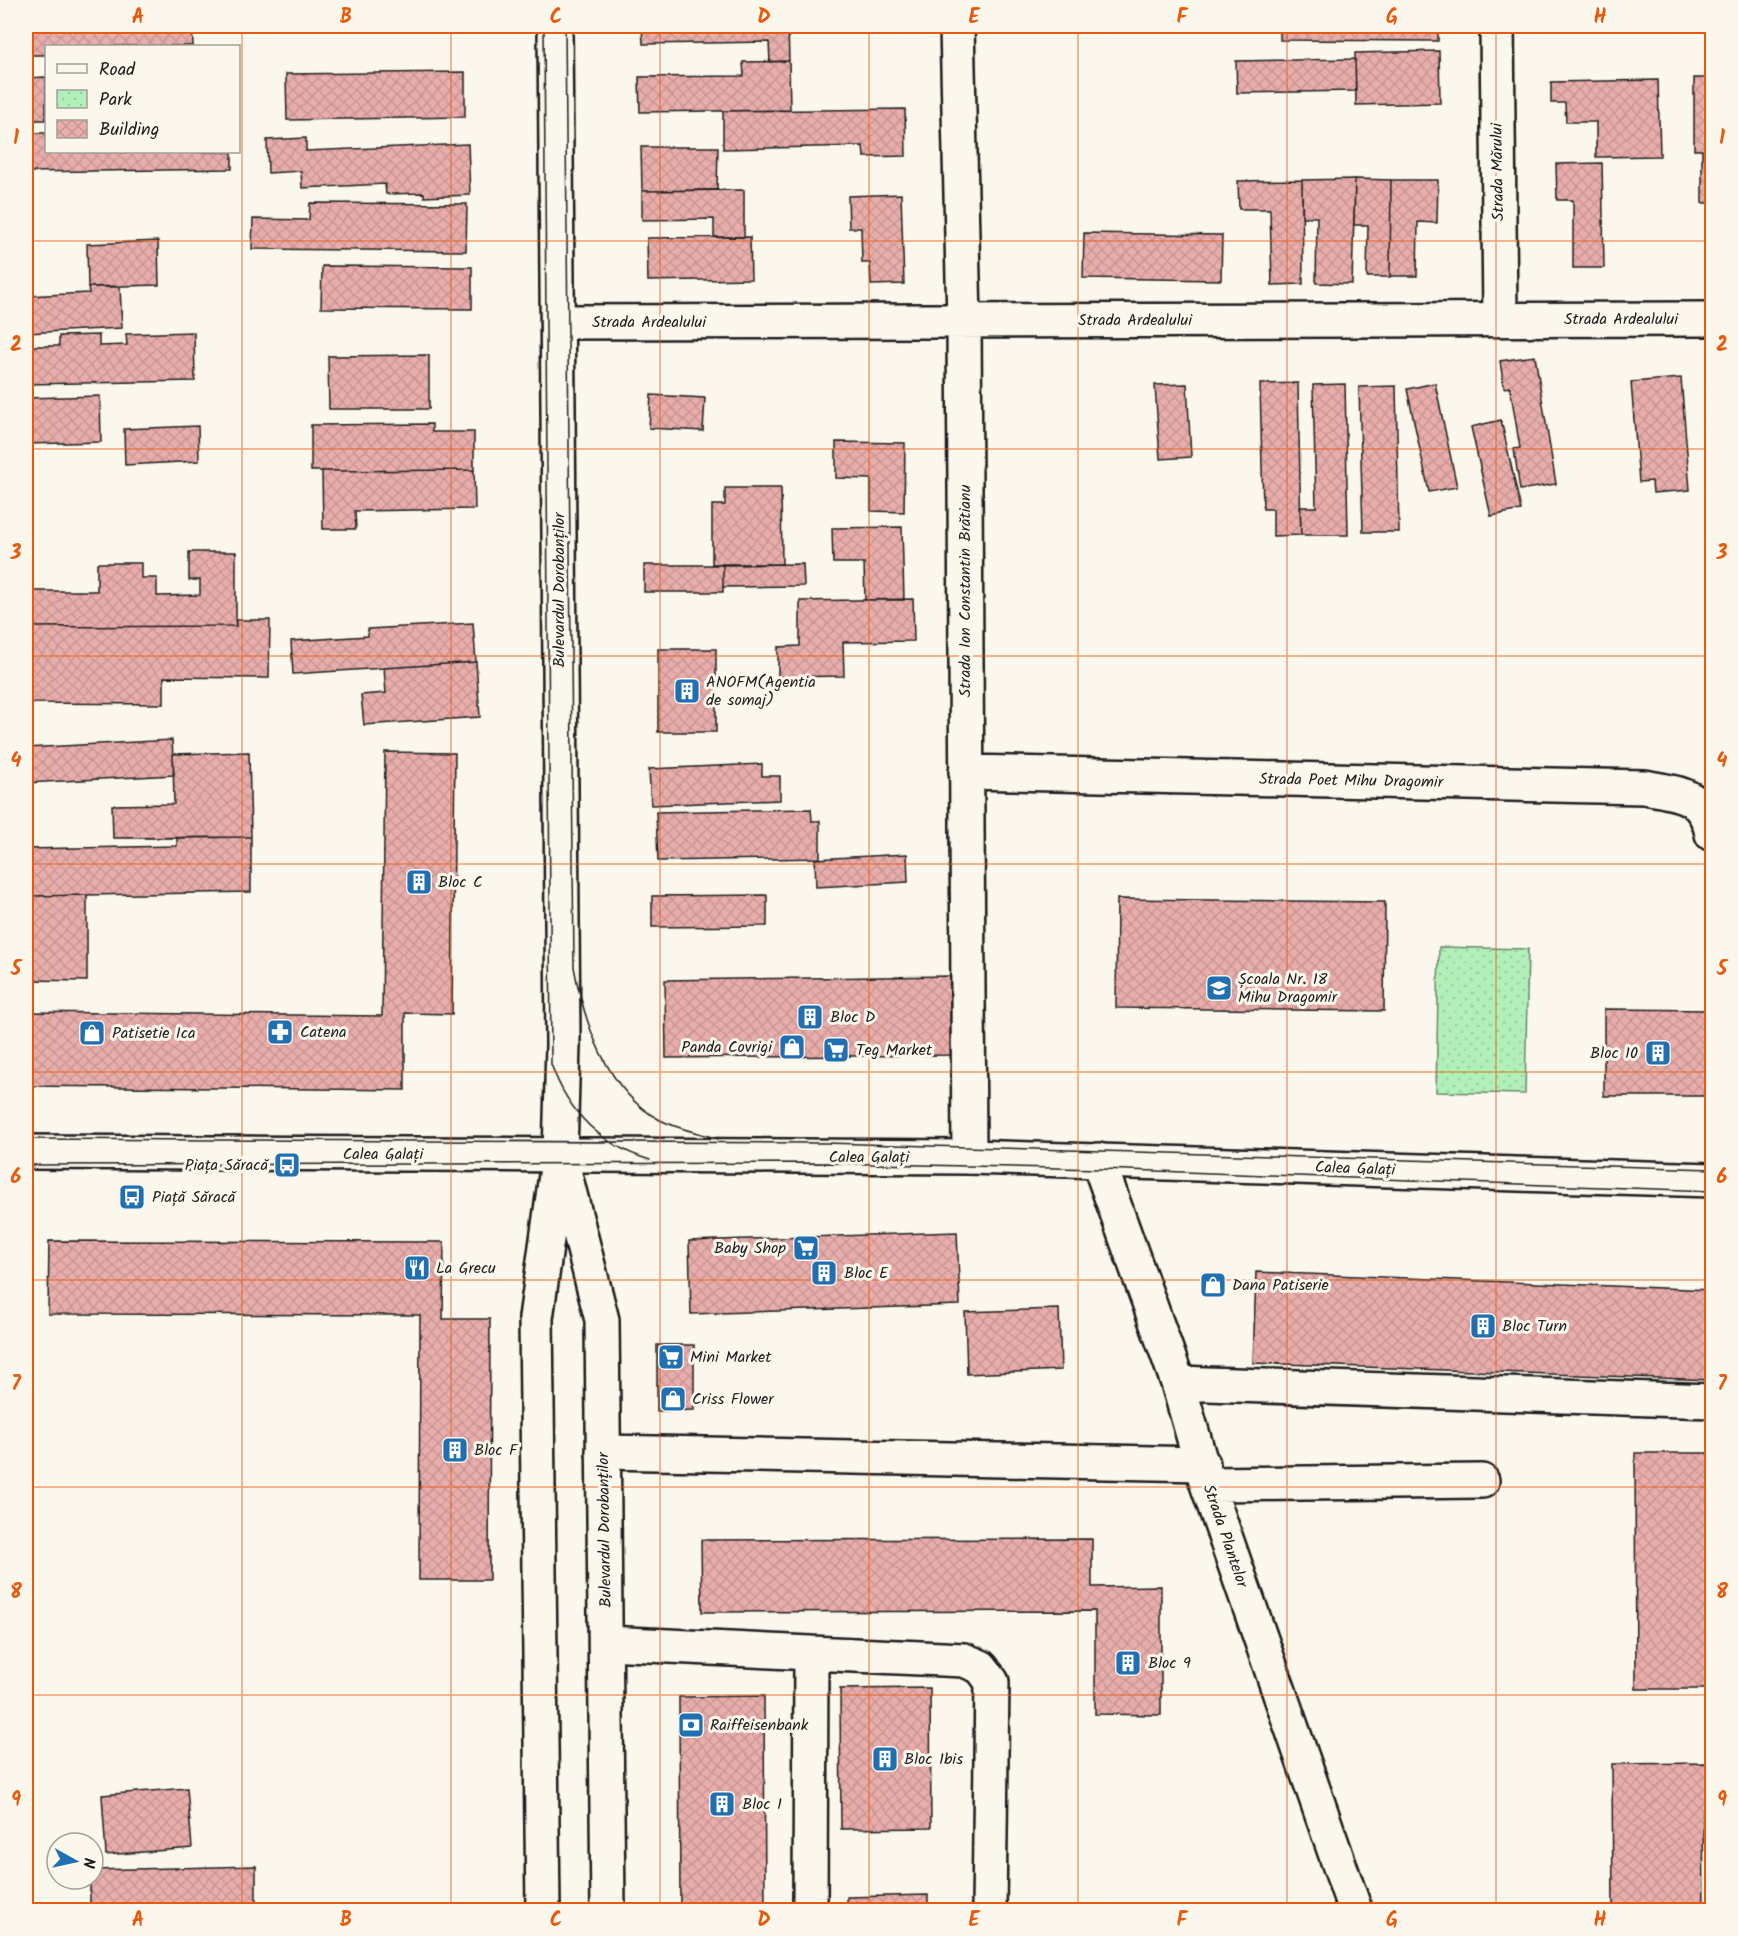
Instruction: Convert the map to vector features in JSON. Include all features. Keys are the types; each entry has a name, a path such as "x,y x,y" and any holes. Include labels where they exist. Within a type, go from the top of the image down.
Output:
{"main road":[{"name":"Bulevardul Dorobanților","path":"543,1911 536,1318 560,1155 563,1045 555,26"},
{"name":"Strada Ion Constantin Brătianu","path":"957,26 964,321 969,1157"},
{"name":"Strada Mărului","path":"1497,26 1500,318"},
{"name":"Strada Ardealului","path":"558,322 1713,319"},
{"name":"Strada Poet Mihu Dragomir","path":"966,772 1644,787 1686,795 1701,806 1713,834"},
{"name":"Calea Galați","path":"26,1152 969,1157 1713,1180"},
{"name":"Bulevardul Dorobanților","path":"560,1155 602,1320 608,1911"},
{"name":"Strada Plantelor","path":"1098,1160 1178,1383 1205,1474 1355,1911"},
{"path":"1178,1383 1713,1401"},
{"path":"603,1452 1205,1474 1482,1481"},
{"path":"607,1643 964,1660 981,1667 992,1682 989,1911"},
{"path":"810,1911 812,1653"}],"green space":[{"path":"1439,947 1528,949 1525,1094 1436,1092"}],"building":[{"path":"26,26 192,26 193,45 45,45 45,55 26,55"},
{"path":"642,26 788,26 789,61 770,62 769,42 643,44"},
{"path":"1280,26 1438,26 1438,41 1280,40"},
{"path":"1439,51 1440,103 1356,105 1355,53"},
{"path":"1355,59 1356,91 1237,93 1236,61"},
{"path":"789,61 790,110 640,112 639,77 744,76 743,62"},
{"path":"465,72 465,117 287,120 286,74"},
{"path":"45,77 45,120 26,120 26,78"},
{"path":"1694,78 1712,78 1712,203 1702,203 1702,150 1694,150"},
{"path":"1658,80 1660,156 1596,157 1596,122 1566,122 1565,103 1551,103 1551,82"},
{"path":"905,109 906,156 864,157 863,146 723,149 723,111"},
{"path":"26,133 45,133 45,153 232,153 232,169 26,172"},
{"path":"306,138 306,151 468,144 470,195 424,197 424,193 386,194 385,184 302,188 301,171 268,173 267,140"},
{"path":"641,147 718,147 717,190 642,191"},
{"path":"1602,163 1604,268 1573,268 1573,200 1557,200 1556,164"},
{"path":"1355,179 1352,284 1316,283 1317,217 1302,217 1302,180"},
{"path":"1355,179 1391,180 1390,277 1367,277 1368,225 1354,225"},
{"path":"1302,180 1303,284 1272,285 1270,209 1239,209 1238,181"},
{"path":"1391,180 1438,180 1437,223 1418,222 1417,276 1390,276"},
{"path":"744,190 744,237 714,237 714,219 642,220 642,191"},
{"path":"901,194 904,284 871,285 870,263 862,263 861,228 849,228 848,196"},
{"path":"310,203 467,204 466,251 252,249 253,219 309,220"},
{"path":"1084,233 1222,235 1221,280 1083,278"},
{"path":"750,237 751,279 648,281 647,238"},
{"path":"158,241 159,285 88,287 87,244"},
{"path":"322,266 472,267 472,309 321,308"},
{"path":"88,287 120,287 122,328 26,333 26,296 89,293"},
{"path":"194,332 195,381 26,384 26,346 59,346 59,336 99,335 99,346 127,345 126,334"},
{"path":"429,355 429,409 329,409 328,356"},
{"path":"1535,356 1556,484 1520,490 1514,449 1520,448 1510,387 1504,388 1500,361"},
{"path":"1681,378 1690,490 1653,493 1652,481 1639,482 1631,382"},
{"path":"1298,383 1301,535 1273,536 1273,509 1263,509 1260,384"},
{"path":"1435,383 1457,487 1429,492 1407,389"},
{"path":"1187,384 1191,457 1160,459 1155,385"},
{"path":"1345,384 1348,535 1301,535 1300,507 1316,507 1313,385"},
{"path":"1396,386 1399,532 1363,532 1359,387"},
{"path":"651,395 705,398 703,431 649,428"},
{"path":"100,396 101,442 26,444 26,398"},
{"path":"1501,420 1521,510 1491,516 1471,427"},
{"path":"432,424 432,432 474,432 474,470 311,471 311,425"},
{"path":"198,426 199,461 125,465 124,429"},
{"path":"836,442 905,443 904,512 871,511 871,479 836,478"},
{"path":"474,470 475,509 355,511 356,529 323,529 322,471"},
{"path":"725,488 781,488 782,564 712,564 712,505 725,505"},
{"path":"902,527 904,600 865,600 864,563 833,563 832,528"},
{"path":"189,552 236,552 236,626 26,627 26,591 97,591 97,563 141,563 141,578 157,578 157,596 200,595 200,580 189,580"},
{"path":"803,564 804,586 723,587 723,565"},
{"path":"644,565 723,565 723,592 644,592"},
{"path":"913,599 914,641 843,642 844,676 778,677 778,647 800,646 800,601"},
{"path":"235,620 270,620 269,678 164,677 164,704 26,703 26,627 236,626"},
{"path":"473,623 476,662 293,674 291,641 368,636 368,629"},
{"name":"ANOFM(Agentia de somaj)","path":"658,649 716,649 716,732 658,732"},
{"path":"476,662 480,717 364,725 361,695 386,693 384,668"},
{"path":"172,740 174,775 26,783 26,748"},
{"path":"249,752 251,837 113,838 112,805 174,804 173,754"},
{"name":"Bloc C","path":"385,752 455,753 452,1014 405,1013 405,1090 26,1086 26,1012 382,1016"},
{"path":"762,764 762,776 780,776 780,800 651,805 649,769"},
{"path":"811,809 812,821 820,821 820,858 658,861 656,812"},
{"path":"251,837 251,892 32,896 32,890 26,891 26,849 177,846 177,838"},
{"path":"907,854 908,882 816,887 815,859"},
{"path":"87,895 87,981 26,980 26,932 32,932 32,896"},
{"path":"767,895 767,926 652,927 652,896"},
{"path":"1117,899 1385,902 1384,1011 1116,1008"},
{"name":"Bloc D","path":"953,976 954,1055 666,1058 665,980"},
{"name":"Bloc 10","path":"1604,1009 1712,1010 1712,1096 1604,1096"},
{"name":"Bloc E","path":"957,1232 960,1305 691,1314 689,1241"},
{"name":"Bloc F","path":"49,1241 444,1242 443,1319 490,1319 489,1580 419,1580 420,1315 48,1314"},
{"name":"Bloc Turn","path":"1256,1272 1712,1290 1712,1380 1253,1363"},
{"path":"1059,1309 1061,1370 967,1374 965,1312"},
{"path":"657,1345 694,1345 694,1410 657,1411"},
{"path":"1635,1453 1712,1453 1712,1689 1636,1689"},
{"name":"Bloc 9","path":"1092,1539 1092,1587 1161,1586 1161,1715 1095,1714 1095,1611 702,1612 701,1540"},
{"name":"Bloc 1bis","path":"930,1688 931,1828 841,1829 840,1689"},
{"name":"Bloc 1","path":"764,1696 765,1910 680,1910 679,1697"},
{"path":"1712,1763 1712,1812 1703,1812 1704,1910 1613,1910 1612,1764"},
{"path":"187,1788 192,1848 106,1855 102,1795"},
{"path":"256,1866 256,1904 90,1908 90,1891 105,1891 105,1870"},
{"path":"928,1895 928,1910 847,1910 847,1897"}],"tram line":[{"path":"544,26 551,1064 567,1097 588,1124 601,1136 616,1145 650,1160"},
{"path":"565,26 574,967 584,1010 601,1054 612,1074 626,1092 641,1108 660,1120 718,1139"},
{"path":"26,1139 826,1143 1712,1169"},
{"path":"26,1165 828,1163 1101,1169 1712,1191"}],"place":[{"name":"ANOFM(Agentia de somaj)","path":"687,691"},
{"name":"Bloc C","path":"419,882"},
{"name":"Școala Nr. 18 Mihu Dragomir","path":"1219,988"},
{"name":"Bloc D","path":"810,1017"},
{"name":"Catena","path":"280,1032"},
{"name":"Patisetie Ica","path":"92,1033"},
{"name":"Panda Covrigi","path":"792,1047"},
{"name":"Teg Market","path":"836,1050"},
{"name":"Bloc 10","path":"1658,1053"},
{"name":"Piața Săracă","path":"287,1165"},
{"name":"Piață Săracă","path":"132,1197"},
{"name":"Baby Shop","path":"806,1248"},
{"name":"La Grecu","path":"417,1268"},
{"name":"Bloc E","path":"824,1273"},
{"name":"Dana Patiserie","path":"1213,1285"},
{"name":"Bloc Turn","path":"1483,1326"},
{"name":"Mini Market","path":"671,1357"},
{"name":"Criss Flower","path":"673,1399"},
{"name":"Bloc F","path":"455,1450"},
{"name":"Bloc 9","path":"1128,1663"},
{"name":"Raiffeisenbank","path":"691,1725"},
{"name":"Bloc 1bis","path":"885,1759"},
{"name":"Bloc 1","path":"722,1804"}]}
